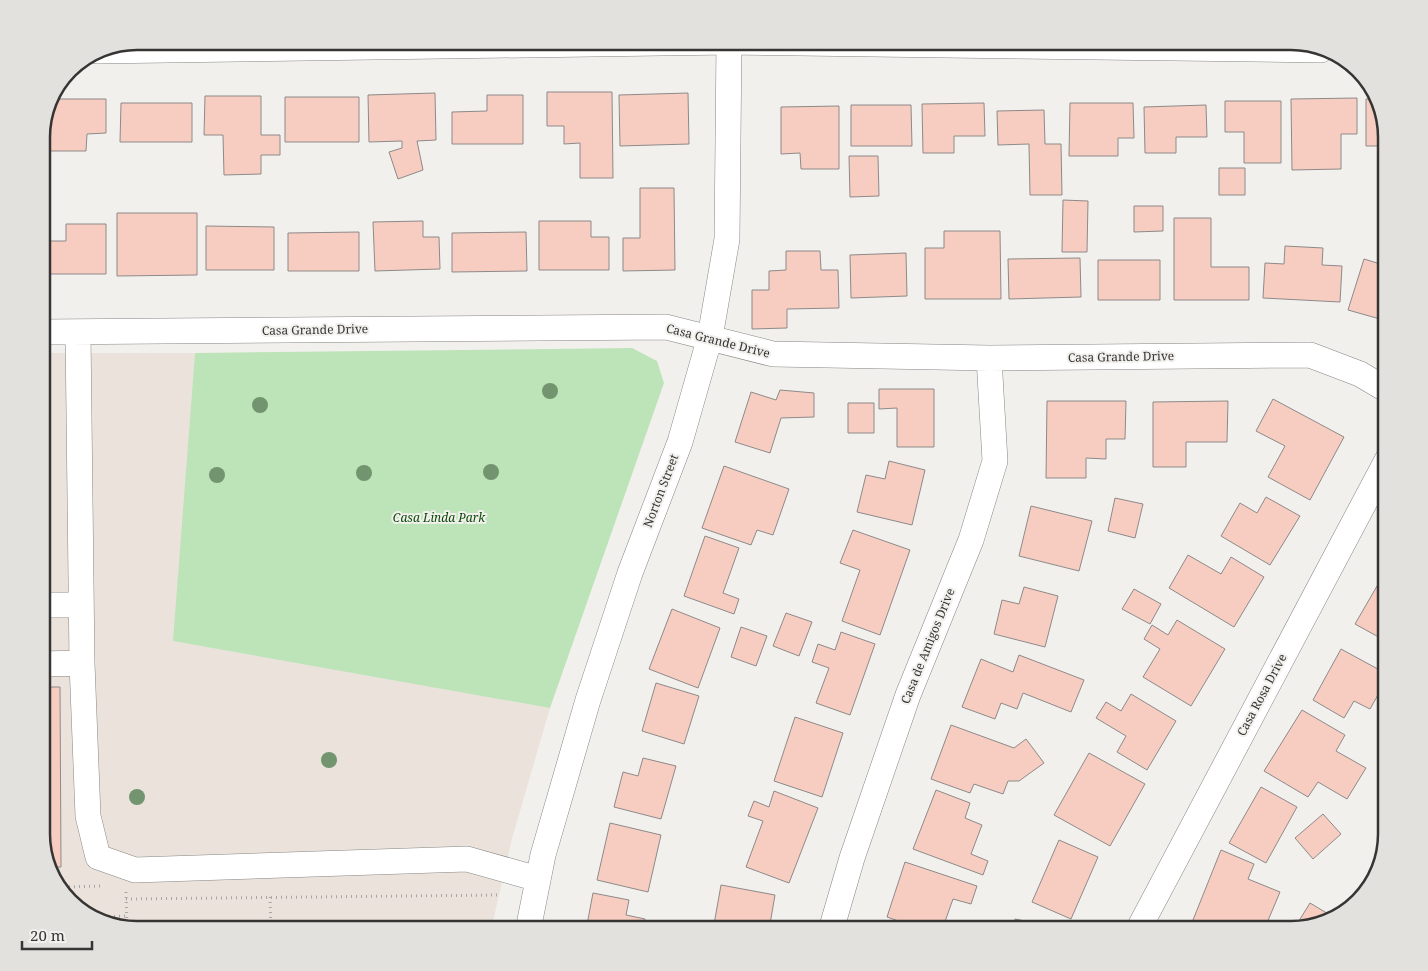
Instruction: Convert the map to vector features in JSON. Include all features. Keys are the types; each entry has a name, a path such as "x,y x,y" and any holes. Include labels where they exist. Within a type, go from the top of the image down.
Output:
{"street":[{"path":"131,51 167,50"},
{"name":"Norton Street","path":"530,921 543,856 588,700 630,573 680,442 710,338 727,239 729,50"},
{"name":"Casa Grande Drive","path":"50,340 78,332 666,327 773,354 989,358 1310,355 1360,374 1378,385"},
{"path":"78,332 82,663 88,816 98,857 135,870 467,859 538,879"},
{"name":"Casa de Amigos Drive","path":"834,921 852,858 908,695 971,540 995,461 989,358"},
{"name":"Casa Rosa Drive","path":"1143,921 1378,477"},
{"path":"50,597 81,605"},
{"path":"50,664 82,663"}],"path":[{"path":"68,886 107,886"},
{"path":"126,899 502,895"},
{"path":"270,897 271,921"},
{"path":"111,916 127,916"}],"shaded area":[{"path":"50,353 195,353 174,641 550,708 512,839 493,921 137,921 115,918 104,914 89,906 72,891 57,867 50,840"}],"green space":[{"name":"Casa Linda Park","path":"632,348 657,361 664,383 550,708 173,641 195,353"}],"building":[{"path":"547,92 612,92 613,178 580,178 580,143 564,144 564,126 547,126"},
{"path":"435,93 436,140 417,141 423,170 398,179 389,152 402,148 402,141 369,142 368,95"},
{"path":"688,93 689,144 620,146 619,95"},
{"path":"487,95 523,95 523,144 452,144 452,112 487,111"},
{"path":"205,96 261,96 261,135 280,135 280,155 261,155 261,174 224,175 223,135 204,135"},
{"path":"285,97 359,97 359,142 285,142"},
{"path":"1357,98 1357,134 1341,134 1341,169 1292,170 1291,99"},
{"path":"59,99 106,99 106,133 87,134 86,151 50,151 50,131"},
{"path":"1366,99 1369,99 1376,120 1378,146 1366,146"},
{"path":"1225,101 1281,101 1281,163 1244,163 1244,132 1225,132"},
{"path":"121,103 192,103 192,142 120,142"},
{"path":"984,103 985,136 954,136 954,153 923,153 922,104"},
{"path":"1070,103 1133,103 1134,138 1118,138 1118,156 1069,156"},
{"path":"851,105 911,105 912,146 851,146"},
{"path":"1206,105 1207,137 1176,137 1176,153 1145,153 1144,107"},
{"path":"839,106 839,169 801,169 800,153 781,154 781,107"},
{"path":"1044,110 1045,144 1061,144 1062,195 1030,195 1029,144 998,145 997,111"},
{"path":"849,156 878,156 879,196 850,197"},
{"path":"1219,168 1245,168 1245,195 1219,195"},
{"path":"640,188 674,188 675,270 623,271 623,238 640,238"},
{"path":"1063,200 1088,201 1087,252 1062,252"},
{"path":"1134,206 1163,206 1163,231 1134,232"},
{"path":"117,213 197,213 197,275 117,276"},
{"path":"1174,218 1211,218 1211,267 1249,267 1249,300 1174,300"},
{"path":"423,221 423,237 439,237 440,269 375,271 373,222"},
{"path":"539,221 591,221 591,237 609,237 609,270 539,270"},
{"path":"66,224 106,224 106,274 50,274 50,241 66,241"},
{"path":"206,226 274,227 274,270 206,270"},
{"path":"944,231 1000,231 1001,299 925,299 925,248 944,248"},
{"path":"359,232 359,271 288,271 288,233"},
{"path":"526,232 527,271 452,272 452,233"},
{"path":"1285,246 1323,248 1322,265 1342,266 1340,302 1263,298 1265,263 1284,264"},
{"path":"786,251 820,251 821,270 838,270 839,308 787,309 787,328 752,329 752,290 769,290 769,271 786,270"},
{"path":"906,253 907,296 851,298 850,255"},
{"path":"1080,258 1081,297 1009,299 1008,259"},
{"path":"1364,259 1378,263 1378,318 1348,310"},
{"path":"1098,260 1160,260 1160,300 1098,300"},
{"path":"879,389 934,389 934,447 897,447 897,408 879,409"},
{"path":"780,390 814,393 814,417 781,418 770,453 735,442 751,392 776,400"},
{"path":"1273,399 1344,437 1310,500 1268,477 1285,446 1256,431"},
{"path":"1047,401 1126,401 1125,439 1106,439 1106,459 1086,458 1086,478 1046,478"},
{"path":"1228,401 1227,442 1186,442 1186,467 1153,467 1153,402"},
{"path":"848,403 874,403 874,433 848,433"},
{"path":"889,461 925,470 912,525 857,512 866,475 885,479"},
{"path":"724,466 789,489 773,535 757,530 751,545 702,528"},
{"path":"1266,497 1300,516 1270,565 1221,536 1240,503 1257,513"},
{"path":"1115,498 1143,504 1135,538 1108,531"},
{"path":"1031,506 1092,521 1079,571 1019,556"},
{"path":"853,530 910,550 880,635 842,621 860,570 840,563"},
{"path":"705,536 739,548 723,593 739,599 734,614 684,596"},
{"path":"1188,555 1221,574 1231,557 1264,577 1234,627 1169,588"},
{"path":"1378,584 1378,637 1355,624"},
{"path":"1024,587 1058,596 1045,647 994,634 1002,600 1019,604"},
{"path":"1134,589 1161,604 1150,624 1122,609"},
{"path":"672,609 720,628 698,688 649,669"},
{"path":"786,613 812,622 799,656 773,646"},
{"path":"1177,620 1225,649 1191,706 1143,677 1160,649 1144,639 1152,625 1168,635"},
{"path":"741,627 767,636 756,666 731,657"},
{"path":"841,632 875,644 850,715 816,703 829,668 812,662 818,644 835,650"},
{"path":"1341,649 1378,669 1378,695 1370,709 1354,701 1344,718 1313,700"},
{"path":"1019,655 1084,680 1071,712 1023,693 1017,709 1001,703 995,719 962,707 981,659 1013,672"},
{"path":"656,683 699,696 684,744 642,731"},
{"path":"50,687 60,687 61,867 57,867 50,840"},
{"path":"1131,694 1176,721 1147,770 1117,752 1126,736 1096,718 1106,702 1121,711"},
{"path":"1302,710 1345,735 1336,751 1366,768 1347,799 1318,782 1308,797 1264,771"},
{"path":"795,717 843,733 822,797 774,781"},
{"path":"951,725 1014,748 1026,739 1044,763 1019,781 1008,781 1003,794 974,784 970,793 931,779"},
{"path":"1089,753 1145,784 1110,846 1054,815"},
{"path":"643,758 676,766 661,819 614,807 623,772 638,776"},
{"path":"1261,787 1297,807 1266,863 1229,843"},
{"path":"936,790 970,803 965,818 982,825 971,854 988,861 983,875 913,849"},
{"path":"774,791 818,808 789,883 746,867 763,821 748,816 754,801 769,807"},
{"path":"1323,814 1341,834 1313,859 1295,838"},
{"path":"610,823 661,835 648,892 597,880"},
{"path":"1059,840 1098,857 1071,919 1032,902"},
{"path":"1221,850 1254,864 1248,879 1280,892 1268,921 1193,921"},
{"path":"905,862 977,886 971,904 953,899 945,921 898,921 887,917"},
{"path":"721,885 775,895 771,921 715,921"},
{"path":"593,893 629,900 626,915 645,919 645,921 588,921"},
{"path":"1310,903 1327,913 1313,918 1299,920"}]}
